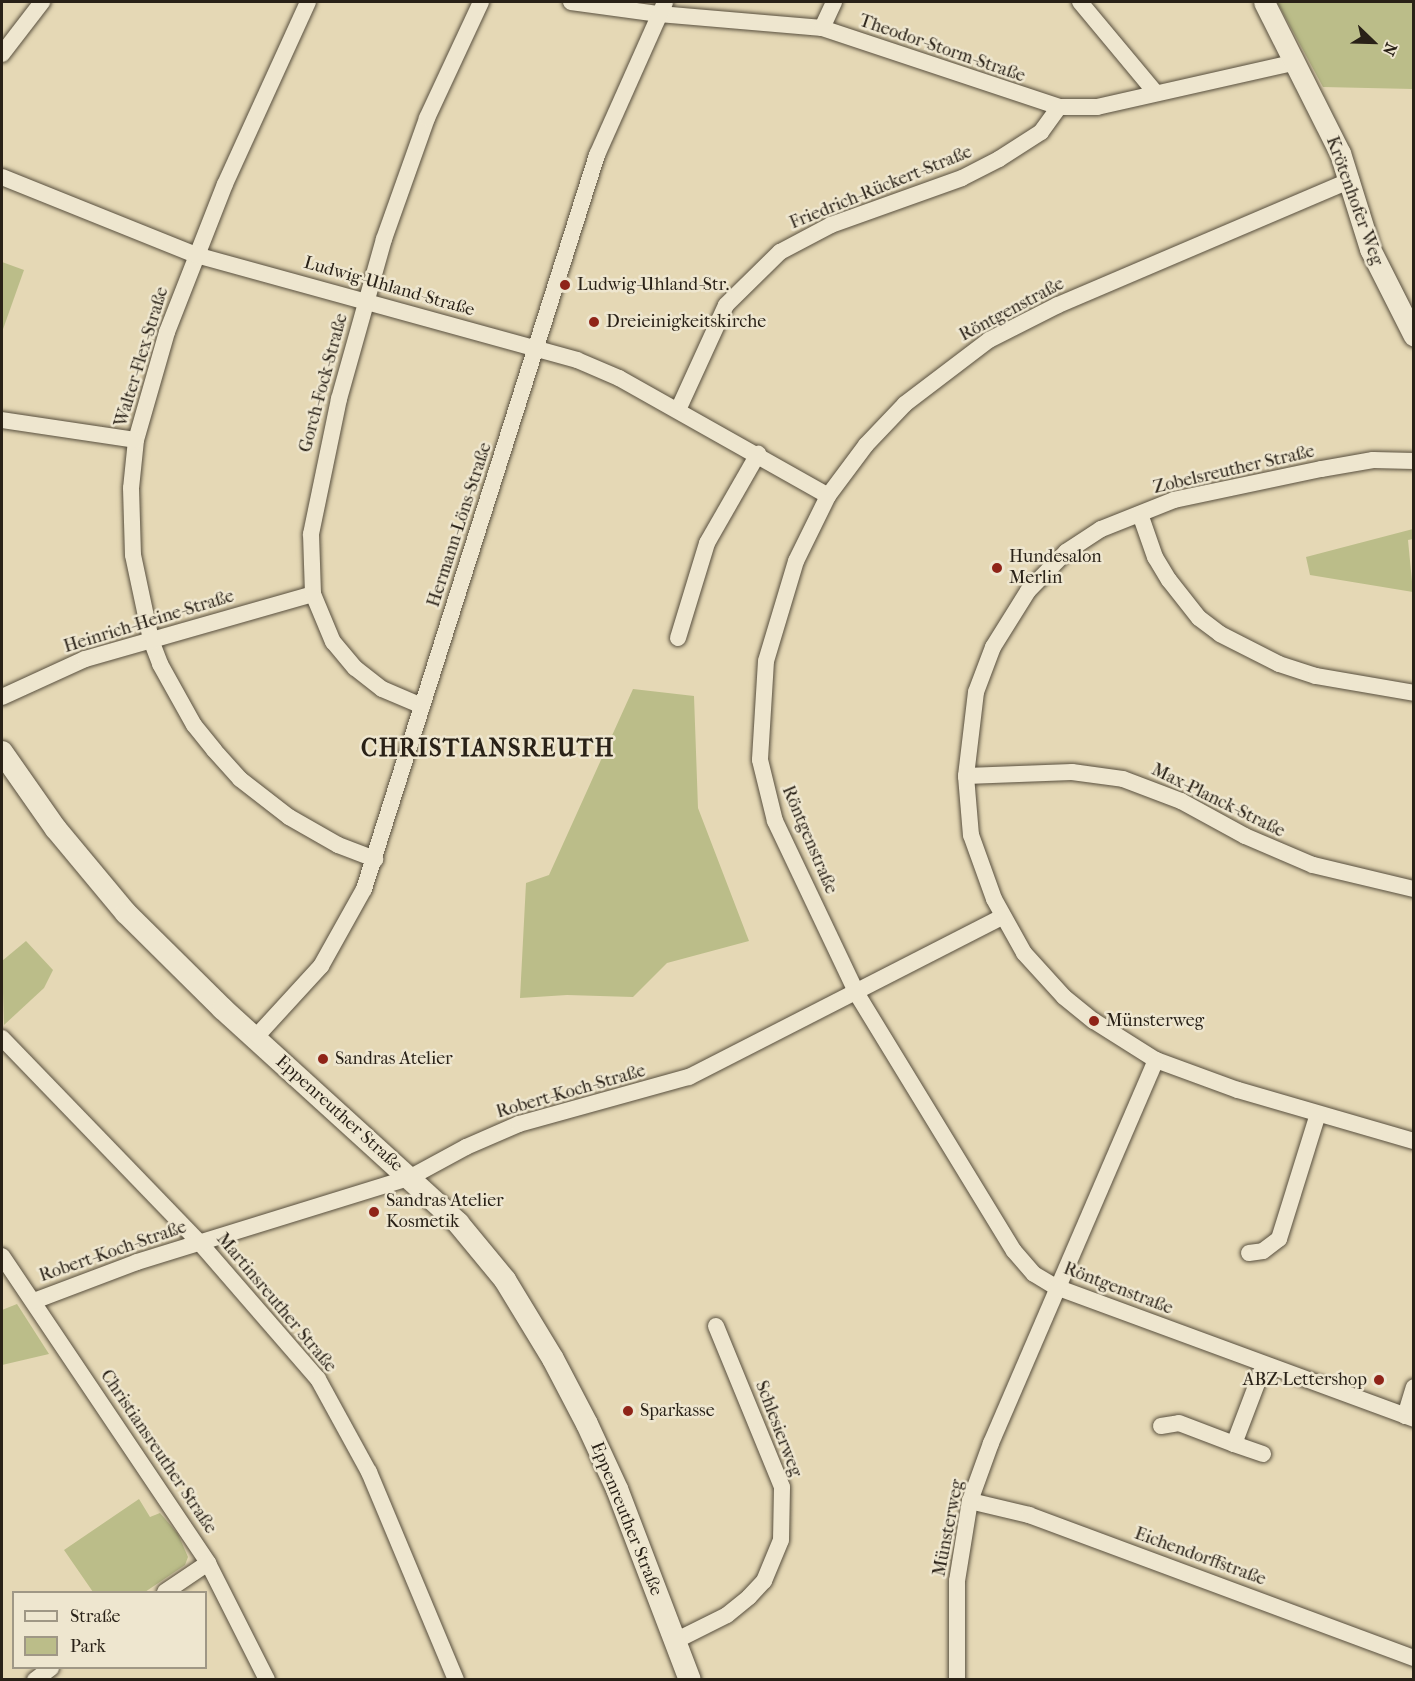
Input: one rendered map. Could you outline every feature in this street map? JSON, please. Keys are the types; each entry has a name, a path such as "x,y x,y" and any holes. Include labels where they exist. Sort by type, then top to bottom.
{"main road":[{"name":"Eppenreuther Straße","path":"2,752 70,847 126,913 255,1038 461,1227 505,1280 553,1359 616,1489 690,1680"}],"street":[{"path":"2,54 42,2"},
{"name":"Walter-Flex-Straße","path":"309,2 196,255 167,332 136,440 131,488 133,555 151,640 194,725 240,779 289,817 338,845 375,859"},
{"name":"Gorch-Fock-Straße","path":"422,706 392,695 349,662 333,642 313,594 311,534 318,483 366,302 411,159 481,2"},
{"name":"Theodor-Storm-Straße","path":"571,2 662,8 822,28 1059,107 1096,107 1296,62"},
{"path":"822,28 834,2"},
{"path":"1080,2 1155,92"},
{"name":"Krötenhofer Weg","path":"1264,2 1296,62 1351,180 1370,249 1413,336"},
{"name":"Hermann-Löns-Straße","path":"255,1038 304,987 331,951 364,889 597,154 662,8"},
{"name":"Friedrich-Rückert-Straße","path":"678,410 726,304 780,252 831,225 962,178 990,164 1041,132 1059,107"},
{"name":"Ludwig-Uhland-Straße","path":"2,177 196,255 536,349 619,378 758,454 828,496"},
{"name":"Röntgenstraße","path":"1351,180 1058,305 989,340 905,404 866,445 828,496 796,561 777,617 765,672 760,760 775,821 857,994 1014,1251 1034,1274 1056,1287 1409,1417"},
{"path":"2,420 136,440"},
{"path":"678,638 707,543 758,454"},
{"name":"Zobelsreuther Straße","path":"1413,461 1373,460 1174,500 1101,529 1066,552 1013,612 993,647 976,692 966,776 971,835 1002,917 1024,952 1064,997 1156,1060 1318,1114 1413,1141"},
{"path":"1140,514 1155,557 1169,580 1199,618 1220,634 1298,670 1413,693"},
{"name":"Heinrich-Heine-Straße","path":"2,697 85,659 313,594"},
{"name":"Max-Planck-Straße","path":"966,776 1072,772 1123,779 1181,801 1245,836 1313,865 1413,889"},
{"name":"Robert-Koch-Straße","path":"34,1301 200,1243 409,1178 519,1124 689,1077 857,994 1002,917"},
{"name":"Martinsreuther Straße","path":"2,1038 200,1243 285,1336 318,1379 344,1422 369,1472 456,1680"},
{"name":"Münsterweg","path":"957,1680 957,1581 970,1501 1056,1287 1156,1060"},
{"path":"1249,1253 1263,1251 1279,1239 1318,1114"},
{"name":"Christiansreuther Straße","path":"2,1256 208,1563 267,1680"},
{"name":"Schlesierweg","path":"675,1641 727,1615 749,1597 769,1572 781,1540 782,1487 716,1326"},
{"path":"1234,1444 1264,1365"},
{"path":"1409,1417 1413,1387"},
{"path":"1161,1426 1179,1423 1263,1454"},
{"name":"Eichendorffstraße","path":"970,1501 1059,1526 1413,1658"},
{"path":"168,1591 208,1563"},
{"path":"35,1680 50,1669"}],"green space":[{"path":"1277,2 1413,2 1413,89 1323,87"},
{"path":"2,262 24,270 2,332"},
{"path":"1413,529 1413,539 1408,540 1413,592 1310,575 1306,557"},
{"path":"633,689 694,696 698,808 749,941 667,963 633,997 567,995 520,998 526,883 549,875"},
{"path":"26,941 53,970 44,988 4,1025 2,961"},
{"path":"17,1304 49,1354 2,1365 2,1310"},
{"path":"139,1499 150,1517 160,1513 178,1534 188,1557 185,1565 146,1591 92,1591 64,1550"}],"place":[{"name":"Ludwig-Uhland-Str.","path":"565,285"},
{"name":"Dreieinigkeitskirche","path":"594,322"},
{"name":"Hundesalon Merlin","path":"997,568"},
{"name":"Münsterweg","path":"1094,1021"},
{"name":"Sandras Atelier","path":"323,1059"},
{"name":"Sandras Atelier Kosmetik","path":"374,1212"},
{"name":"ABZ Lettershop","path":"1379,1380"},
{"name":"Sparkasse","path":"628,1411"}],"district":[{"name":"CHRISTIANSREUTH","path":"488,749"}]}
